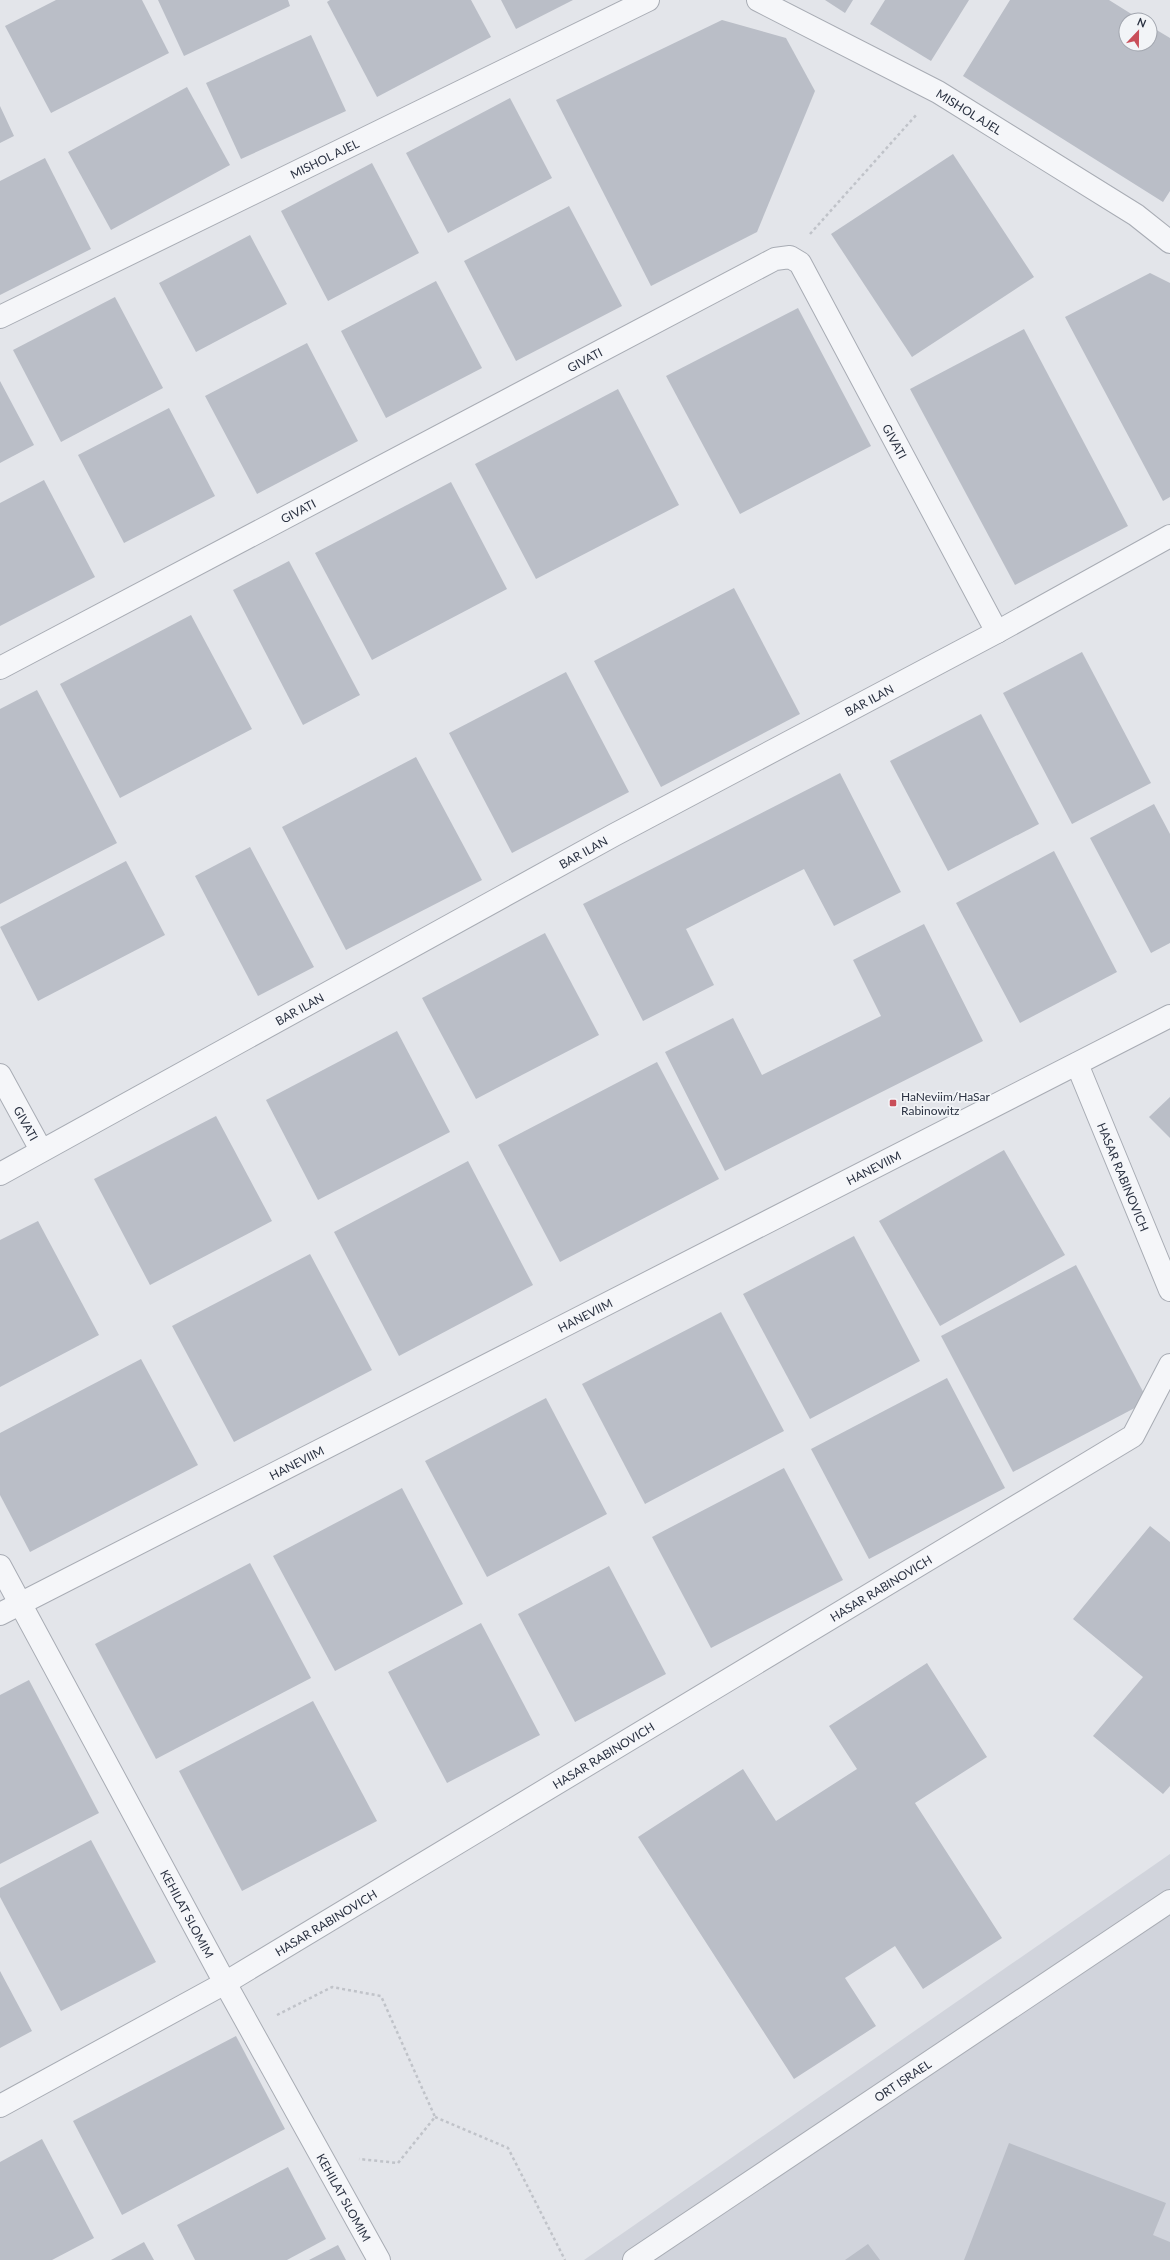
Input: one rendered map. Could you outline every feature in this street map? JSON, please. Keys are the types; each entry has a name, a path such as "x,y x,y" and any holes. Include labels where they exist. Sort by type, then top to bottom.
{"street":[{"name":"MISHOL AJEL","path":"0,317 648,0"},
{"name":"MISHOL AJEL","path":"758,0 938,92 1136,215 1170,242"},
{"name":"GIVATI","path":"0,668 776,259 790,257 800,263 997,632"},
{"name":"BAR ILAN","path":"0,1174 614,835 997,632 1170,536"},
{"name":"HANEVIIM","path":"0,1614 1170,1016"},
{"name":"HASAR RABINOVICH","path":"1077,1064 1170,1290"},
{"name":"GIVATI","path":"0,1075 41,1150"},
{"name":"HASAR RABINOVICH","path":"0,2106 225,1983 1133,1436 1170,1365"},
{"name":"KEHILAT SLOMIM","path":"0,1566 250,2029 379,2260"},
{"name":"ORT ISRAEL","path":"634,2260 1170,1901"}],"path":[{"path":"790,257 938,92"},
{"path":"250,2029 332,1987 381,1996 435,2117 508,2148 565,2260"},
{"path":"352,2158 398,2163 435,2117"}],"shaded area":[{"path":"1170,1854 1170,2260 584,2260"}],"building":[{"path":"56,0 142,0 169,53 51,113 5,26"},
{"path":"158,0 288,0 290,6 184,56"},
{"path":"330,0 471,0 491,37 377,97 327,2"},
{"path":"501,0 573,0 516,29"},
{"path":"825,0 853,0 845,13"},
{"path":"885,0 969,0 931,61 870,24"},
{"path":"1010,0 1109,0 1128,12 1118,12 1118,52 1158,52 1158,31 1170,38 1170,191 1163,202 963,76"},
{"path":"722,20 786,38 815,91 757,232 651,286 556,100"},
{"path":"311,35 346,111 241,159 206,83"},
{"path":"187,87 230,165 111,230 68,152"},
{"path":"510,98 552,178 448,233 406,153"},
{"path":"0,106 14,136 0,143"},
{"path":"953,154 1034,277 912,357 831,234"},
{"path":"45,158 91,249 0,295 0,181"},
{"path":"372,163 419,253 328,301 281,211"},
{"path":"569,206 622,306 516,361 464,261"},
{"path":"250,235 287,304 196,352 159,283"},
{"path":"1150,273 1170,283 1170,497 1163,501 1065,317"},
{"path":"436,281 482,368 386,418 341,331"},
{"path":"115,297 163,388 61,442 13,350"},
{"path":"798,308 871,446 740,514 666,376"},
{"path":"1024,329 1128,526 1015,585 910,389"},
{"path":"307,343 358,441 257,494 205,396"},
{"path":"0,381 34,445 0,463"},
{"path":"618,389 679,505 536,579 475,464"},
{"path":"169,408 215,496 124,543 78,455"},
{"path":"44,480 95,577 0,626 0,503"},
{"path":"451,482 507,589 372,660 315,553"},
{"path":"289,561 360,695 303,725 233,590"},
{"path":"734,588 800,714 661,787 594,661"},
{"path":"191,615 252,729 120,798 60,684"},
{"path":"1082,652 1151,783 1072,824 1003,693"},
{"path":"566,672 629,792 512,853 449,733"},
{"path":"37,690 117,843 0,904 0,709"},
{"path":"981,714 1039,824 948,871 890,761"},
{"path":"416,757 482,880 346,950 282,827"},
{"path":"840,773 901,892 834,926 804,869 686,929 714,985 643,1021 583,904"},
{"path":"1154,804 1170,834 1170,943 1151,953 1090,838"},
{"path":"250,847 314,967 258,996 195,876"},
{"path":"1054,851 1117,972 1020,1023 956,903"},
{"path":"126,861 165,935 38,1001 0,927"},
{"path":"924,924 983,1041 725,1171 665,1052 733,1018 762,1075 881,1016 853,960"},
{"path":"545,933 599,1035 476,1099 422,998"},
{"path":"397,1031 450,1132 318,1200 266,1100"},
{"path":"657,1062 719,1179 560,1262 498,1145"},
{"path":"1170,1097 1170,1138 1149,1117"},
{"path":"216,1116 272,1221 150,1285 94,1179"},
{"path":"1004,1150 1065,1255 940,1326 879,1221"},
{"path":"468,1161 533,1285 399,1356 334,1232"},
{"path":"38,1221 99,1335 0,1387 0,1240"},
{"path":"854,1236 920,1361 810,1419 743,1294"},
{"path":"310,1254 372,1370 234,1442 172,1326"},
{"path":"1076,1265 1148,1401 1013,1472 941,1336"},
{"path":"721,1312 784,1431 645,1504 582,1384"},
{"path":"141,1359 198,1465 30,1552 0,1495 0,1433"},
{"path":"947,1378 1005,1488 869,1559 811,1449"},
{"path":"546,1398 607,1514 487,1577 425,1461"},
{"path":"784,1468 843,1580 711,1648 652,1537"},
{"path":"402,1488 463,1604 335,1671 273,1556"},
{"path":"1150,1526 1170,1542 1170,1786 1163,1794 1093,1736 1143,1677 1073,1619"},
{"path":"250,1563 311,1678 156,1759 95,1644"},
{"path":"609,1566 666,1674 575,1722 518,1614"},
{"path":"481,1623 540,1735 447,1783 388,1672"},
{"path":"927,1663 987,1757 915,1803 1002,1938 923,1989 895,1946 845,1978 876,2026 794,2079 638,1837 743,1769 776,1821 857,1769 829,1726"},
{"path":"29,1680 99,1813 0,1864 0,1695"},
{"path":"313,1701 377,1821 242,1891 179,1771"},
{"path":"91,1840 156,1962 61,2011 0,1897 0,1888"},
{"path":"0,1971 32,2031 0,2048"},
{"path":"236,2036 285,2129 122,2215 73,2121"},
{"path":"42,2139 94,2238 52,2260 0,2260 0,2162"},
{"path":"1009,2143 1166,2203 1153,2235 1170,2242 1170,2260 964,2260"},
{"path":"288,2167 326,2239 287,2260 195,2260 177,2225"},
{"path":"144,2242 154,2260 111,2260"},
{"path":"868,2244 880,2260 845,2260"},
{"path":"338,2245 346,2260 309,2260"}],"place":[{"name":"HaNeviim/HaSar Rabinowitz","path":"893,1103"}]}
